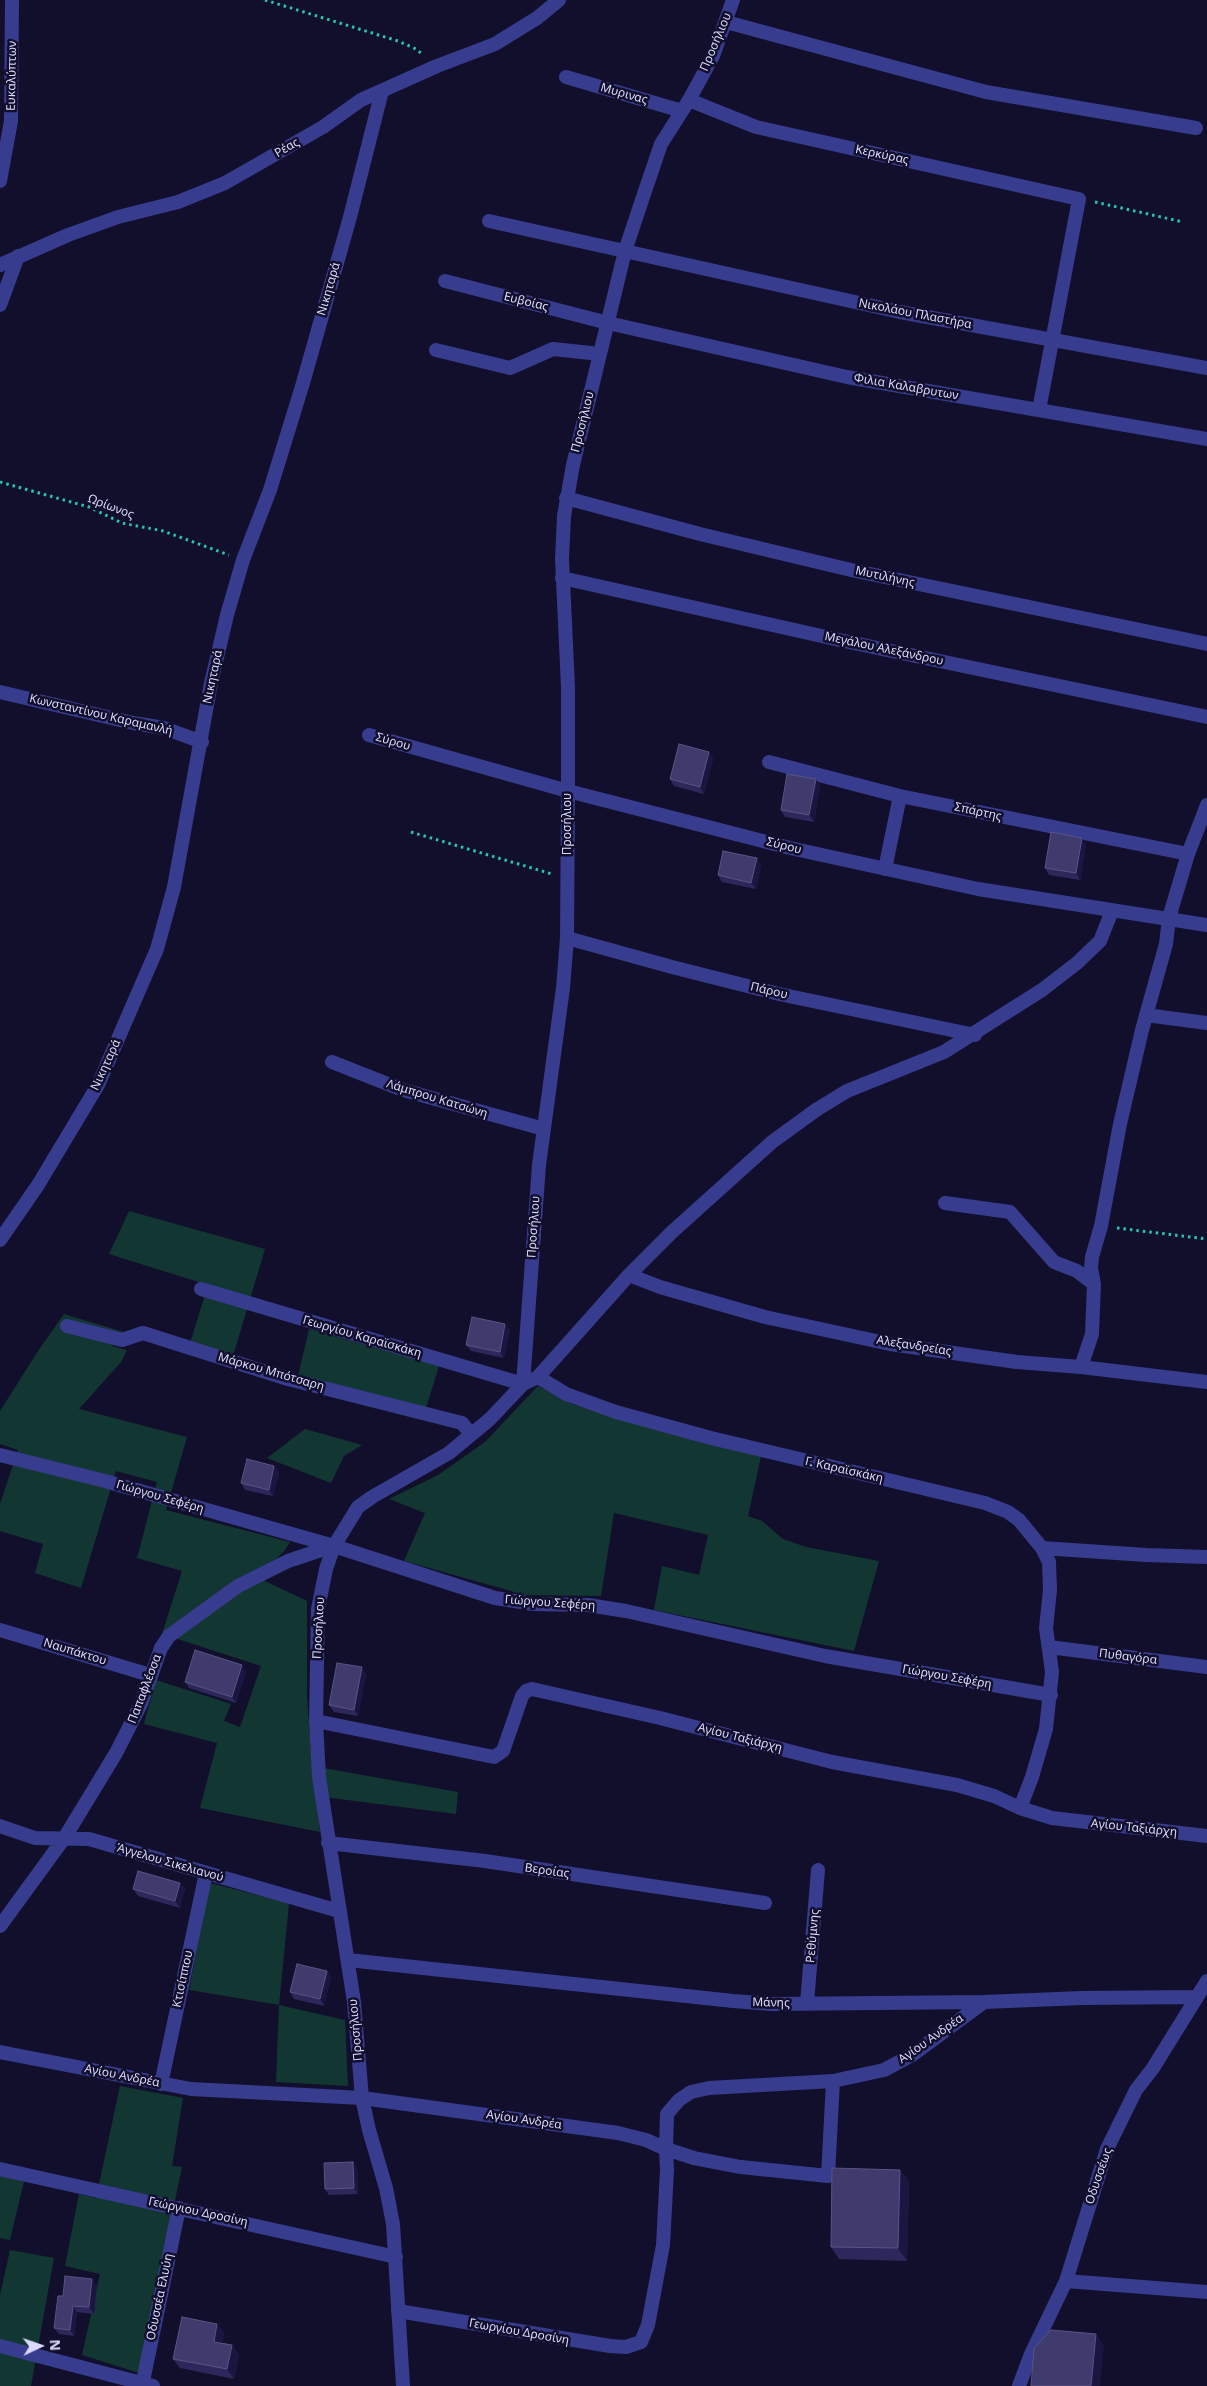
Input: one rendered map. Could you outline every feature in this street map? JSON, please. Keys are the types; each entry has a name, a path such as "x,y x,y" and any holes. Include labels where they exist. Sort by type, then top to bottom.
{"street":[{"name":"Ευκαλύπτων","path":"0,181 12,121 12,0"},
{"name":"Ρέας","path":"0,265 18,256 110,220 201,194 248,171 323,127 361,100 430,69 495,44 537,18 558,0"},
{"name":"Προσήλιου","path":"403,2386 393,2224 386,2188 362,2098 357,2033 348,1960 319,1777 316,1721 318,1609 324,1577 334,1546 358,1507 387,1488 435,1463 490,1419 523,1384 538,1184 563,988 567,938 568,687 562,578 562,537 566,498 625,251 661,144 713,56 733,0"},
{"path":"726,22 986,92 1196,128"},
{"name":"Μυρινας","path":"566,77 685,106"},
{"name":"Νικηταρά","path":"0,1240 38,1185 98,1084 157,949 174,887 202,742 211,683 243,560 270,490 303,383 350,217 382,91"},
{"name":"Κερκύρας","path":"685,106 756,127 1079,199"},
{"path":"1039,410 1079,199"},
{"name":"Νικολάου Πλαστήρα","path":"489,221 900,312 1207,368"},
{"path":"0,305 18,256"},
{"name":"Ευβοίας","path":"444,281 608,323"},
{"name":"Φιλια Καλαβρυτων","path":"608,323 847,377 1207,439"},
{"path":"436,350 510,368 553,349 600,354"},
{"name":"Μυτιλήνης","path":"566,498 700,534 851,570 1207,644"},
{"name":"Μεγάλου Αλεξάνδρου","path":"562,578 835,639 1207,717"},
{"name":"Κωνσταντίνου Καραμανλή","path":"0,692 133,724 164,728 202,742"},
{"name":"Σύρου","path":"369,735 568,791 790,848 978,889 1207,925"},
{"name":"Σπάρτης","path":"769,762 900,796 1188,854"},
{"path":"885,869 900,796"},
{"path":"1081,1367 1092,1334 1094,1284 1091,1268 1092,1257 1102,1226 1120,1124 1146,1015 1166,944 1169,918 1188,854 1207,805"},
{"path":"523,1384 538,1377 629,1275 672,1232 748,1162 816,1110 847,1091 937,1056 974,1035 1042,990 1077,963 1100,941 1112,911"},
{"name":"Πάρου","path":"567,938 780,994 974,1035"},
{"path":"1146,1015 1207,1023"},
{"name":"Λάμπρου Κατσώνη","path":"332,1062 402,1090 544,1129"},
{"path":"945,1203 1010,1212 1054,1262 1077,1271 1094,1284"},
{"name":"Αλεξανδρείας","path":"629,1275 660,1287 765,1317 890,1344 1017,1362 1081,1367 1207,1382"},
{"name":"Γεωργίου Καραϊσκάκη","path":"201,1289 523,1384"},
{"name":"Μάρκου Μπότσαρη","path":"67,1326 122,1340 143,1334 288,1379 462,1423 471,1434"},
{"name":"Γ. Καραϊσκάκη","path":"538,1377 566,1394 616,1412 711,1438 993,1506 1018,1520 1042,1548 1048,1562 1050,1575 1046,1628 1052,1672 1051,1695 1042,1746 1020,1808"},
{"name":"Γιώργου Σεφέρη","path":"0,1455 105,1481 334,1546 495,1598 534,1604 588,1605 626,1611 825,1656 1051,1695"},
{"name":"Παπαφλέσσα","path":"1,1924 65,1837 130,1727 141,1704 161,1648 169,1636 226,1593 288,1561 334,1546"},
{"path":"1042,1548 1126,1554 1207,1556"},
{"name":"Ναυπάκτου","path":"0,1630 150,1675"},
{"name":"Πυθαγόρα","path":"1049,1647 1207,1667"},
{"name":"Αγίου Ταξιάρχη","path":"316,1721 494,1757 503,1751 522,1696 526,1691 532,1689 660,1718 832,1762 957,1785 994,1796 1020,1808 1052,1818 1071,1822 1207,1836"},
{"name":"Άγγελου Σικελιανού","path":"0,1826 35,1838 65,1837 89,1839 339,1911"},
{"name":"Βεροίας","path":"328,1843 485,1861 765,1903"},
{"name":"Ρεθύμνης","path":"807,2003 818,1870"},
{"name":"Κτισίππου","path":"161,2084 206,1873"},
{"name":"Μάνης","path":"348,1960 733,2001 807,2003 984,2002 1082,1998 1196,1997"},
{"name":"Οδυσσέως","path":"1019,2386 1031,2354 1066,2281 1107,2149 1136,2090 1154,2068 1207,1981"},
{"name":"Αγίου Ανδρέα","path":"0,2052 191,2089 362,2098 618,2134 646,2140 666,2148 667,2114 678,2100 691,2092 709,2088 833,2081 884,2070 912,2056 984,2002"},
{"path":"666,2148 694,2158 741,2167 828,2176 833,2081"},
{"name":"Γεωργίου Δροσίνη","path":"398,2311 610,2346 626,2347 641,2342 648,2325 663,2245 667,2170 666,2148"},
{"name":"Γεώργιου Δροσίνη","path":"0,2170 396,2257"},
{"name":"Οδυσσέα Ελυύη","path":"146,2385 179,2208"},
{"path":"1066,2281 1207,2292"},
{"path":"0,2346 146,2385"}],"path":[{"path":"265,0 398,41 416,49 424,56 430,69"},
{"path":"1079,199 1182,222"},
{"name":"Ωρίωνος","path":"0,482 89,507 122,523 163,531 243,560"},
{"path":"411,832 567,878"},
{"path":"1102,1226 1207,1239"}],"green space":[{"path":"129,1211 265,1249 233,1356 190,1343 208,1285 109,1254"},
{"path":"64,1314 124,1332 112,1346 127,1350 121,1362 79,1409 187,1437 166,1510 290,1542 275,1560 250,1574 307,1601 307,1696 312,1766 458,1792 456,1814 316,1796 320,1832 200,1808 217,1743 144,1724 156,1680 231,1704 224,1721 240,1727 261,1666 162,1634 182,1571 137,1558 157,1482 116,1471 81,1588 35,1573 43,1544 0,1531 0,1504 18,1450 0,1444 0,1411"},
{"path":"309,1329 439,1366 426,1408 298,1376"},
{"path":"538,1386 572,1404 644,1426 761,1456 748,1516 762,1521 783,1539 806,1547 879,1561 854,1651 654,1610 662,1566 699,1575 708,1535 614,1513 601,1596 525,1595 404,1561 425,1513 389,1499 438,1475 485,1442"},
{"path":"305,1429 362,1445 344,1456 331,1483 267,1458"},
{"path":"210,1883 289,1903 279,2005 189,1990"},
{"path":"279,2005 345,2020 348,2086 276,2082"},
{"path":"120,2086 183,2098 172,2166 182,2167 139,2373 82,2355 100,2274 65,2266 79,2194 96,2198"},
{"path":"0,2175 24,2181 10,2240 0,2238"},
{"path":"10,2250 54,2258 31,2386 0,2386 0,2295"}],"building":[{"path":"679,744 709,752 700,787 670,779"},
{"path":"787,774 816,779 809,815 781,810"},
{"path":"1051,832 1082,838 1076,873 1045,868"},
{"path":"723,851 757,858 751,883 718,875"},
{"path":"472,1317 505,1324 500,1352 466,1345"},
{"path":"247,1459 274,1466 269,1490 241,1483"},
{"path":"195,1650 242,1665 232,1697 185,1682"},
{"path":"337,1663 362,1667 354,1710 329,1705"},
{"path":"138,1871 180,1883 175,1901 133,1889"},
{"path":"297,1964 327,1971 320,1999 290,1992"},
{"path":"353,2162 354,2188 325,2189 324,2163"},
{"path":"832,2168 900,2170 898,2248 831,2247"},
{"path":"65,2276 92,2279 89,2307 73,2306 70,2330 54,2328 58,2296 63,2296"},
{"path":"182,2317 217,2324 214,2342 232,2345 227,2369 173,2359"},
{"path":"1051,2330 1096,2334 1091,2386 1031,2386 1034,2348"}]}
